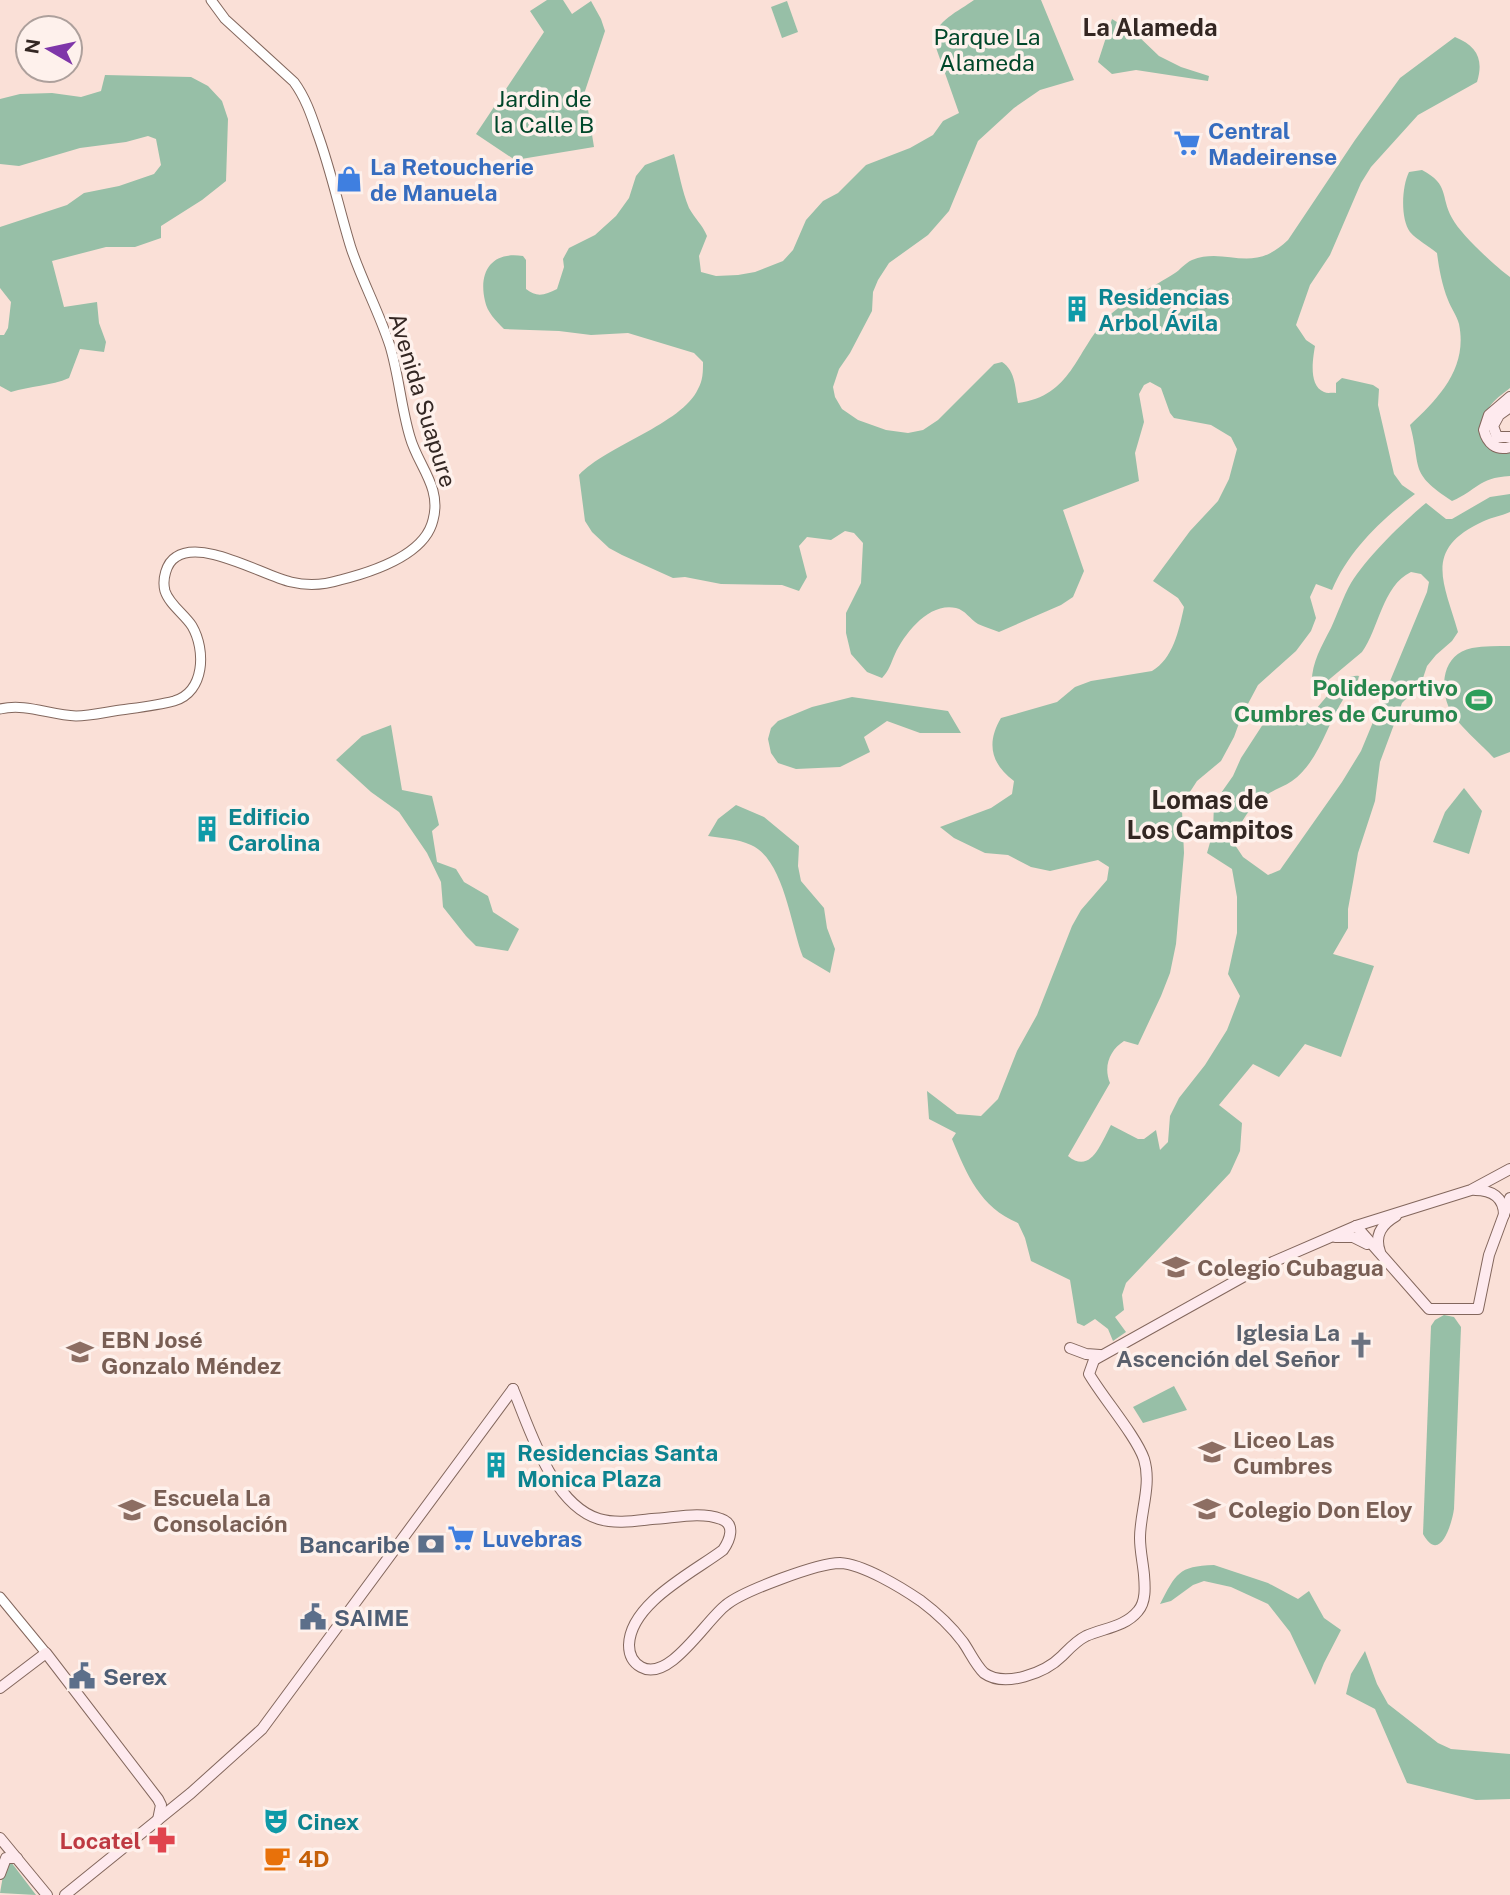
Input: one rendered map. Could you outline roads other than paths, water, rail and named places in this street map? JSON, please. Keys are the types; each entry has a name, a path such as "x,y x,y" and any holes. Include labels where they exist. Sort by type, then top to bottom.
{"main road":[{"path":"1510,397 1489,415 1484,425 1485,436 1492,445 1501,449 1510,447"},
{"path":"1510,407 1499,415 1493,426 1497,437 1510,437"},
{"path":"1077,1358 1097,1358 1259,1268 1356,1226 1471,1190 1510,1169"},
{"path":"1471,1190 1487,1191 1497,1196 1504,1215"},
{"path":"1356,1226 1429,1309 1478,1309 1489,1255 1510,1198"},
{"path":"1504,1215 1510,1205"},
{"path":"1383,1259 1378,1238 1382,1227 1392,1218 1411,1210"},
{"path":"1329,1238 1344,1236 1361,1240 1383,1259"},
{"path":"1070,1348 1097,1358"},
{"path":"67,1894 183,1799 262,1729 513,1389 553,1479 583,1511 596,1518 621,1522 705,1516 723,1519 729,1526 729,1542 723,1550 670,1586 647,1608 634,1626 630,1633 629,1651 640,1667 664,1667 680,1654 726,1605 741,1595 810,1570 842,1563 857,1566 919,1600 944,1620 984,1673 993,1678 1034,1673 1049,1667 1074,1643 1125,1622 1143,1605 1145,1579 1140,1540 1147,1472 1143,1457 1091,1378 1097,1358"},
{"path":"0,1688 46,1653 158,1799 161,1805 158,1820"},
{"path":"158,1799 170,1802 183,1799"},
{"path":"0,1838 47,1895"},
{"path":"0,1874 6,1858 17,1858"}],"street":[{"name":"Avenida Suapure","path":"0,709 11,706 80,716 166,703 187,695 197,681 201,662 195,632 165,592 167,566 178,555 211,553 282,579 304,584 323,584 359,574 404,555 428,535 434,518 434,491 410,439 400,383 389,344 352,249 330,167 302,93 294,82 220,15 211,0"},
{"path":"0,1597 46,1653"}],"place":[{"name":"Central Madeirense","path":"1187,143"},
{"name":"La Retoucherie de Manuela","path":"349,179"},
{"name":"Residencias Arbol Ávila","path":"1077,309"},
{"name":"Polideportivo Cumbres de Curumo","path":"1479,700"},
{"name":"Edificio Carolina","path":"207,829"},
{"name":"Colegio Cubagua","path":"1176,1267"},
{"name":"Iglesia La Ascención del Señor","path":"1361,1345"},
{"name":"EBN José Gonzalo Méndez","path":"80,1352"},
{"name":"Liceo Las Cumbres","path":"1212,1452"},
{"name":"Residencias Santa Monica Plaza","path":"496,1465"},
{"name":"Colegio Don Eloy","path":"1207,1509"},
{"name":"Escuela La Consolación","path":"132,1510"},
{"name":"Luvebras","path":"461,1538"},
{"name":"Bancaribe","path":"431,1544"},
{"name":"SAIME","path":"313,1617"},
{"name":"Serex","path":"82,1676"},
{"name":"Cinex","path":"276,1821"},
{"name":"Locatel","path":"162,1840"},
{"name":"4D","path":"277,1858"}],"district":[{"name":"La Alameda","path":"1150,27"},
{"name":"Lomas de Los Campitos","path":"1210,814"}],"park label":[{"name":"Parque La Alameda","path":"987,49"},
{"name":"Jardin de la Calle B","path":"544,111"}]}
